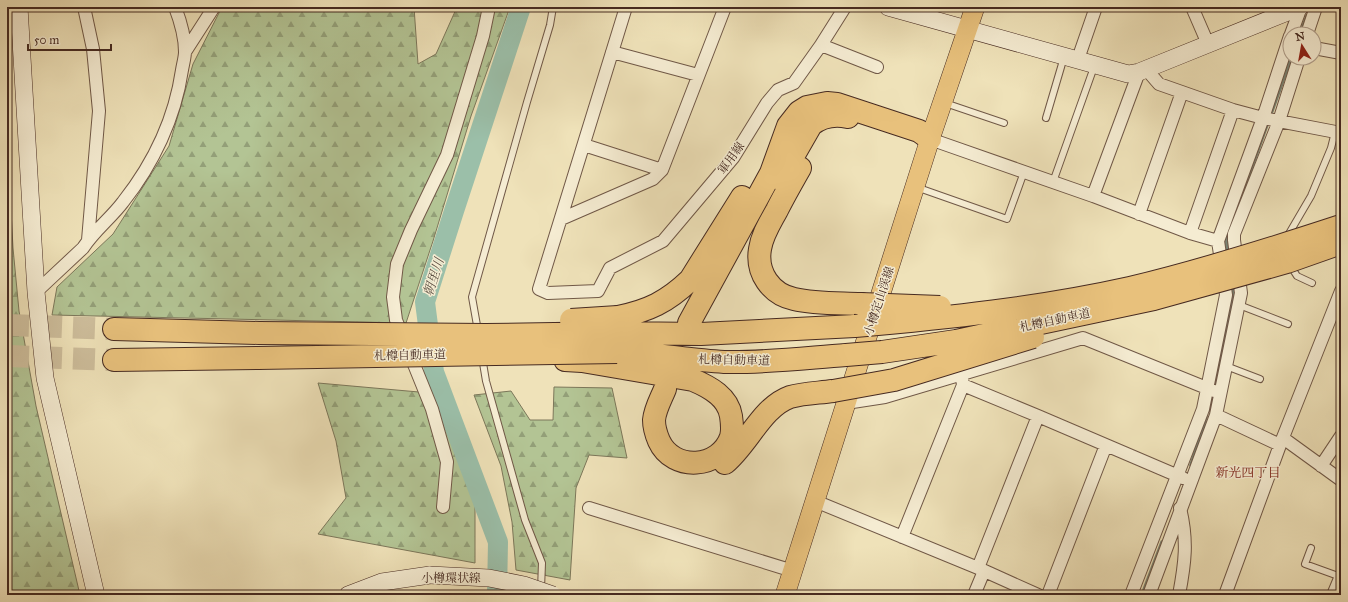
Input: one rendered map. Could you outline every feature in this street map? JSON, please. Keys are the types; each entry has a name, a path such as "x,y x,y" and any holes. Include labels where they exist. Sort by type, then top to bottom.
{"highway":[{"path":"617,343 637,313 654,306 678,291 690,280 760,167 799,112 816,104 837,104 920,131 930,139"},
{"path":"788,126 771,173 695,323 812,125 817,120 831,116 847,117 916,142 930,139"},
{"path":"859,121 847,119 829,124 823,129 768,227 760,250 762,271 770,286 785,296 804,301 956,307 987,306 1080,292 1128,288"},
{"name":"札樽自動車道","path":"114,360 549,353 617,343 701,334 855,326 925,320 1063,301 1128,288 1265,252 1341,226"},
{"name":"札樽自動車道","path":"617,343 636,353 723,362 751,362 882,352 940,344 1154,299 1287,262 1341,244"},
{"path":"114,329 259,334 356,334 617,343 707,386 717,392 725,402 730,413 732,425 731,437 725,447 716,456 704,461 691,463 678,461 667,454 661,444 656,433 654,421 660,387 643,418 643,431 653,456 663,466 676,472 692,475 708,472 722,466 732,457 768,412 778,403 790,397 805,394 840,397 1154,299"}],"main road":[{"name":"小樽定山渓線","path":"785,595 815,501 840,397 915,186 975,7"}],"street":[{"path":"18,7 36,292 45,378 96,595"},
{"path":"84,7 93,49 98,111 88,240"},
{"path":"36,292 83,248 88,240 123,202 145,170 165,133 179,90 185,52 183,34 175,7"},
{"path":"185,52 214,7"},
{"path":"442,507 447,462 432,409 396,320 393,297 397,264 411,230 447,155 483,36 489,7"},
{"path":"561,219 626,7"},
{"path":"561,219 653,179 662,170 725,7"},
{"name":"軍用線","path":"561,219 538,289 548,293 598,291 610,268 663,241 733,158 767,103 778,90 794,83 821,45 845,7"},
{"path":"888,7 1128,74 1143,71 1301,7"},
{"path":"1071,57 1096,7"},
{"path":"1192,7 1208,44"},
{"path":"1294,26 1301,7"},
{"path":"1310,26 1316,7"},
{"path":"821,45 877,67"},
{"path":"1322,49 1341,53"},
{"path":"612,52 698,75"},
{"path":"1149,595 1180,508 1184,479 1203,409 1214,391 1226,366 1241,293 1234,234 1271,120 1283,66"},
{"path":"1131,595 1184,479 1216,414 1214,391 1226,295 1218,242 1295,66"},
{"path":"1143,71 1158,84 1233,110 1271,120 1338,133"},
{"path":"1093,196 1143,71"},
{"path":"1139,214 1182,92"},
{"path":"1190,233 1233,110"},
{"path":"930,139 1093,196 1190,233 1218,242"},
{"path":"584,145 662,170"},
{"path":"1225,595 1282,442 1341,291"},
{"path":"840,397 885,397 963,379 1083,338 1214,391"},
{"path":"963,379 1038,416 1184,479"},
{"path":"902,537 963,379"},
{"path":"1216,414 1282,442 1341,480"},
{"path":"974,595 981,569 1038,416"},
{"path":"1321,466 1341,436"},
{"path":"1048,595 1106,445"},
{"path":"815,501 981,569 1038,595"},
{"path":"589,508 793,571"},
{"path":"1179,595 1184,567 1186,539 1180,508"},
{"name":"小樽環状線","path":"348,595 382,582 430,575 489,578 524,585 553,595"},
{"path":"1336,594 1341,576"}],"lane":[{"path":"480,343 472,298 522,117 550,25 553,7"},
{"path":"1046,118 1071,57"},
{"path":"1053,182 1095,64"},
{"path":"943,102 1004,123"},
{"path":"1312,283 1297,276 1286,253 1287,236 1311,196 1338,133"},
{"path":"915,186 1007,220 1024,172"},
{"path":"1239,305 1288,324"},
{"path":"481,351 486,381 521,505 542,563 541,595"},
{"path":"1226,366 1260,379"},
{"path":"1311,548 1304,564 1341,576"}],"green space":[{"path":"222,7 414,7 418,64 436,54 457,7 510,7 471,116 406,323 52,315 57,287 113,234 169,146 193,64"},
{"path":"7,14 10,29 7,136"},
{"path":"7,136 13,248 19,311 36,406 80,595 7,595"},
{"path":"318,383 430,393 475,498 475,563 318,534 346,498 336,441"},
{"path":"554,387 612,388 627,458 589,455 576,488 570,580 516,570 512,522 501,466 474,395 511,391 530,420 553,420"}],"waterway":[{"name":"朝里川","path":"497,595 498,542 434,372 425,302 521,7"},
{"path":"1303,26 1307,16"},
{"path":"1228,255 1226,239 1288,66"},
{"path":"1209,408 1234,293 1232,285"},
{"path":"1191,465 1206,417"},
{"path":"1142,595 1162,542"}],"tunnel":[{"path":"7,325 114,329"},
{"path":"7,356 114,360"}],"district":[{"name":"新光四丁目","path":"1248,472"}]}
